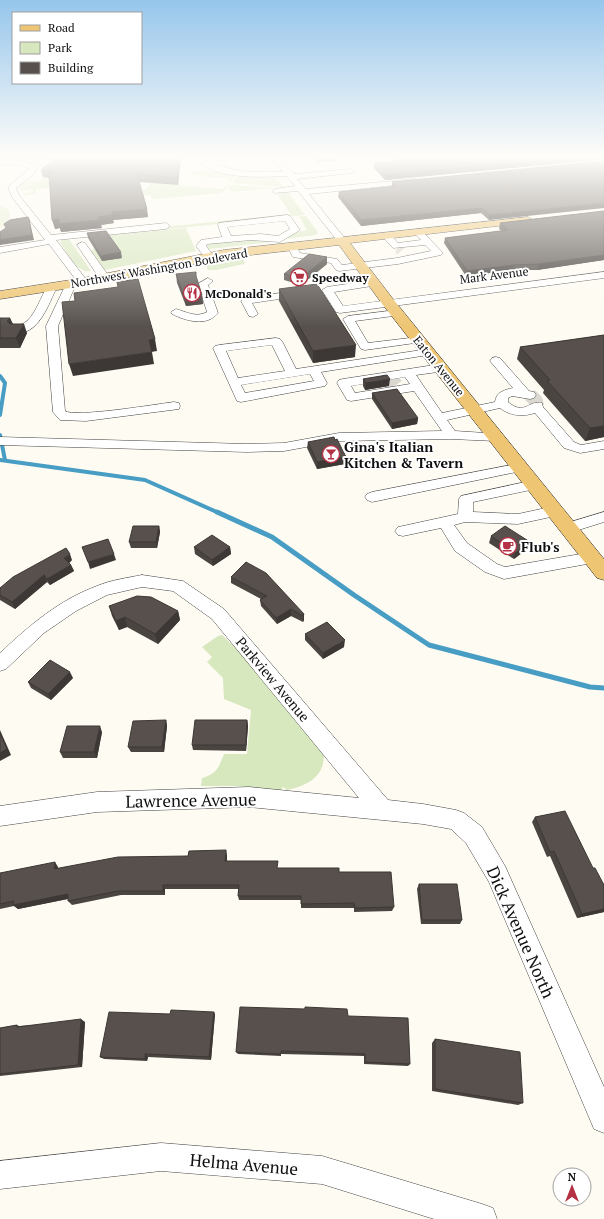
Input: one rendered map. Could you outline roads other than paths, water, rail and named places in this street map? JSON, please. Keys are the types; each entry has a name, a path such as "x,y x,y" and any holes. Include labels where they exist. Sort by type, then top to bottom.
{"main road":[{"name":"Northwest Washington Boulevard","path":"0,295 77,283 209,257 285,244 342,241 542,219"},
{"name":"Eaton Avenue","path":"342,241 388,302 604,573"}],"street":[{"path":"31,214 51,240 77,283 52,326 59,412 65,417 86,417 174,406"},
{"name":"Eaton Avenue","path":"321,214 342,241"},
{"path":"228,239 222,225 287,218 295,230 285,244"},
{"path":"0,250 17,248 51,240 166,226"},
{"path":"387,236 401,251 438,253 418,232"},
{"path":"209,257 201,246 204,242 259,236 285,244 296,255 334,261 339,268 398,261 401,251"},
{"path":"401,251 427,242"},
{"path":"82,245 104,277"},
{"name":"Mark Avenue","path":"359,296 388,302 604,275"},
{"path":"176,312 197,313 207,311 212,308 203,284 208,281"},
{"path":"319,291 340,310 374,283"},
{"path":"18,330 27,327 34,320 52,287"},
{"path":"253,314 246,301 319,291 359,296"},
{"path":"397,313 348,320 365,347 418,340"},
{"path":"292,373 276,341 219,348 241,398 321,383 313,369"},
{"path":"234,382 428,352"},
{"path":"496,361 532,400 567,444 580,449 604,445"},
{"path":"417,386 394,382 371,386 394,382 408,373 441,368"},
{"path":"408,373 451,435"},
{"path":"502,404 502,397 508,393 532,400"},
{"path":"439,418 502,404 511,410 529,411 532,400"},
{"path":"0,441 248,448 284,447 339,437 451,435 496,437"},
{"path":"372,497 520,467"},
{"path":"465,517 466,499 534,485"},
{"path":"403,531 465,517 518,519 555,511"},
{"path":"568,528 604,517"},
{"path":"445,522 461,547 491,568 504,573 592,558"},
{"name":"Parkview Avenue","path":"0,664 38,628 70,606 103,590 142,581 177,585 218,614 383,810"},
{"name":"Lawrence Avenue","path":"0,816 97,802 249,797 383,810"},
{"name":"Dick Avenue North","path":"383,810 423,814 456,820 474,835 497,874 604,1120"},
{"name":"Helma Avenue","path":"0,1175 161,1157 322,1170 482,1219"}],"waterway":[{"path":"0,376 5,383 0,415"},
{"path":"0,435 5,460"},
{"path":"0,460 145,480 219,513"},
{"path":"217,512 272,537 354,595 429,645 590,687 604,688"}],"tunnel":[{"path":"398,248 401,251"},
{"path":"391,378 396,385"},
{"path":"530,395 536,401 537,406"}],"place":[{"name":"Speedway","path":"299,277"},
{"name":"McDonald's","path":"192,293"},
{"name":"Gina's Italian Kitchen & Tavern","path":"331,454"},
{"name":"Flub's","path":"508,546"}]}
